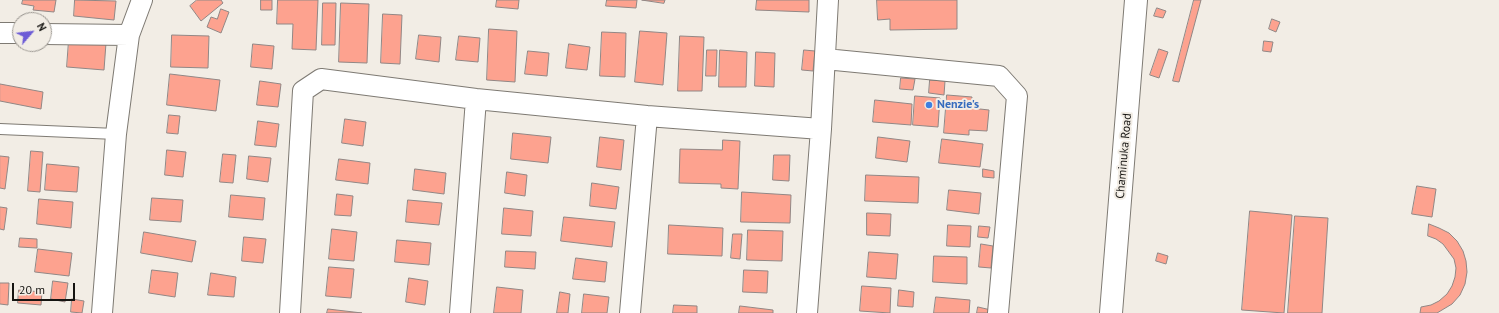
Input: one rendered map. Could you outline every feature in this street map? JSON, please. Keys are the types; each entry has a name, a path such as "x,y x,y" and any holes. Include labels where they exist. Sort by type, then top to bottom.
{"main road":[{"name":"Chaminuka Road","path":"1111,313 1136,0"}],"street":[{"path":"102,313 116,134 129,35 142,0"},
{"path":"807,313 821,129 828,0"},
{"path":"0,33 12,33"},
{"path":"52,34 129,35"},
{"path":"825,58 999,76 1017,96 998,313"},
{"path":"290,313 303,91 321,79 476,99 647,116 821,129"},
{"path":"460,313 476,99"},
{"path":"630,313 647,116"}],"lane":[{"path":"0,129 116,134"}],"building":[{"path":"23,0 56,0 54,12 33,10 34,6 22,4"},
{"path":"75,0 116,1 114,20 74,16"},
{"path":"197,0 221,0 223,3 201,21 190,6"},
{"path":"261,0 272,0 272,10 261,10"},
{"path":"278,0 318,0 316,50 292,49 293,24 277,24"},
{"path":"497,0 519,0 518,9 496,7"},
{"path":"607,0 637,0 636,8 606,6"},
{"path":"642,0 665,0 664,3"},
{"path":"757,0 809,0 809,12 756,10"},
{"path":"877,0 957,0 957,29 890,30 890,19 878,20"},
{"path":"1194,0 1201,0 1179,82 1173,81"},
{"path":"323,3 336,3 335,45 322,45"},
{"path":"341,3 369,4 367,63 339,62"},
{"path":"1157,8 1166,11 1163,18 1154,16"},
{"path":"221,9 229,12 221,33 207,27 211,17 217,19"},
{"path":"383,14 402,15 400,64 381,63"},
{"path":"1272,19 1280,22 1276,32 1269,29"},
{"path":"489,29 517,31 515,82 487,80"},
{"path":"640,31 667,33 663,85 635,82"},
{"path":"602,32 626,33 625,77 600,76"},
{"path":"172,35 209,36 208,68 171,67"},
{"path":"419,35 441,37 439,62 416,59"},
{"path":"459,36 480,38 478,62 456,60"},
{"path":"680,36 704,37 702,91 678,91"},
{"path":"69,40 106,43 104,70 67,67"},
{"path":"1264,41 1273,42 1271,52 1263,51"},
{"path":"253,44 274,46 272,69 251,67"},
{"path":"569,44 590,47 587,70 566,68"},
{"path":"1159,49 1168,52 1159,78 1150,75"},
{"path":"707,50 717,50 716,76 706,76"},
{"path":"720,50 747,52 746,87 719,87"},
{"path":"804,50 815,51 813,71 802,70"},
{"path":"528,51 549,53 547,76 525,74"},
{"path":"756,52 775,53 774,87 755,86"},
{"path":"170,74 220,80 216,111 167,105"},
{"path":"901,78 915,79 913,90 900,89"},
{"path":"930,80 945,81 944,95 929,93"},
{"path":"260,81 281,84 278,107 257,105"},
{"path":"0,84 43,92 41,109 0,101"},
{"path":"947,95 972,97 971,108 989,110 987,131 969,130 969,135 944,133"},
{"path":"915,96 940,98 938,127 913,125"},
{"path":"875,100 912,104 911,125 873,122"},
{"path":"169,115 180,116 178,134 167,133"},
{"path":"345,119 366,122 363,146 342,143"},
{"path":"258,121 279,124 276,147 255,145"},
{"path":"513,133 551,137 548,163 511,159"},
{"path":"600,137 624,140 621,170 597,167"},
{"path":"878,137 910,141 907,162 876,158"},
{"path":"942,139 983,144 980,167 939,163"},
{"path":"723,140 740,141 738,189 721,188 721,184 679,183 680,149 722,150"},
{"path":"167,150 186,152 183,177 165,175"},
{"path":"31,151 43,152 40,192 28,191"},
{"path":"223,154 236,155 233,183 220,182"},
{"path":"774,155 790,155 789,181 773,180"},
{"path":"0,156 9,157 5,189 0,188"},
{"path":"249,156 271,158 268,182 247,179"},
{"path":"339,159 370,163 368,184 336,180"},
{"path":"47,164 79,167 77,192 45,190"},
{"path":"415,169 446,173 444,194 413,190"},
{"path":"983,169 994,171 994,178 983,177"},
{"path":"507,172 527,175 525,196 505,193"},
{"path":"866,175 919,177 918,203 865,201"},
{"path":"592,183 619,187 616,209 590,206"},
{"path":"1417,186 1436,189 1432,217 1412,214"},
{"path":"949,190 981,193 979,214 947,210"},
{"path":"742,192 791,195 790,223 741,222"},
{"path":"337,194 353,196 351,216 335,215"},
{"path":"231,195 265,198 263,220 229,217"},
{"path":"152,198 183,200 181,222 150,220"},
{"path":"39,199 73,202 71,228 37,224"},
{"path":"408,200 442,203 439,225 406,222"},
{"path":"0,207 7,208 4,230 0,229"},
{"path":"504,208 533,211 531,236 502,234"},
{"path":"1250,211 1292,215 1284,313 1242,310"},
{"path":"867,213 891,214 890,236 867,235"},
{"path":"1295,216 1328,218 1322,313 1288,313"},
{"path":"564,217 615,222 612,247 561,241"},
{"path":"1429,224 1449,233 1457,241 1463,251 1467,272 1465,284 1460,295 1452,304 1437,313 1420,313 1421,307 1431,305 1439,301 1447,294 1452,286 1456,268 1454,259 1443,244 1428,236"},
{"path":"669,225 723,228 722,256 668,254"},
{"path":"948,225 971,226 970,247 947,246"},
{"path":"979,226 990,227 988,238 978,237"},
{"path":"332,229 357,232 354,261 329,259"},
{"path":"748,230 783,231 782,261 747,260"},
{"path":"144,232 196,241 192,262 141,253"},
{"path":"733,234 742,234 740,259 731,258"},
{"path":"244,237 266,239 263,263 242,261"},
{"path":"20,238 37,239 37,248 19,247"},
{"path":"397,240 431,243 429,265 395,262"},
{"path":"981,244 993,246 991,268 979,267"},
{"path":"38,249 72,253 69,276 35,272"},
{"path":"506,251 536,252 535,269 505,267"},
{"path":"869,252 898,254 896,279 867,277"},
{"path":"1158,253 1168,256 1166,264 1156,261"},
{"path":"934,256 967,257 967,284 933,282"},
{"path":"576,258 607,262 605,282 573,279"},
{"path":"329,267 354,269 351,298 326,296"},
{"path":"152,270 178,273 175,297 149,293"},
{"path":"744,270 768,271 767,293 743,292"},
{"path":"211,273 236,277 234,297 208,295"},
{"path":"409,278 428,281 425,305 406,302"},
{"path":"53,281 68,283 65,302 51,299"},
{"path":"0,283 9,283 8,305 0,304"},
{"path":"862,286 891,288 890,313 860,311"},
{"path":"497,287 523,290 521,313 494,313"},
{"path":"19,290 42,292 41,305 18,303"},
{"path":"899,290 914,292 913,307 898,306"},
{"path":"560,292 570,294 568,313 557,313"},
{"path":"584,294 609,297 607,313 582,313"},
{"path":"936,297 970,300 969,313 934,313"},
{"path":"72,299 84,301 82,313 71,312"},
{"path":"674,305 697,306 697,313 673,313"},
{"path":"740,306 773,310 773,313 739,313"},
{"path":"978,307 991,310 990,313 977,313"},
{"path":"328,309 362,313 327,313"}],"place":[{"name":"Nenzie's","path":"929,105"}]}
